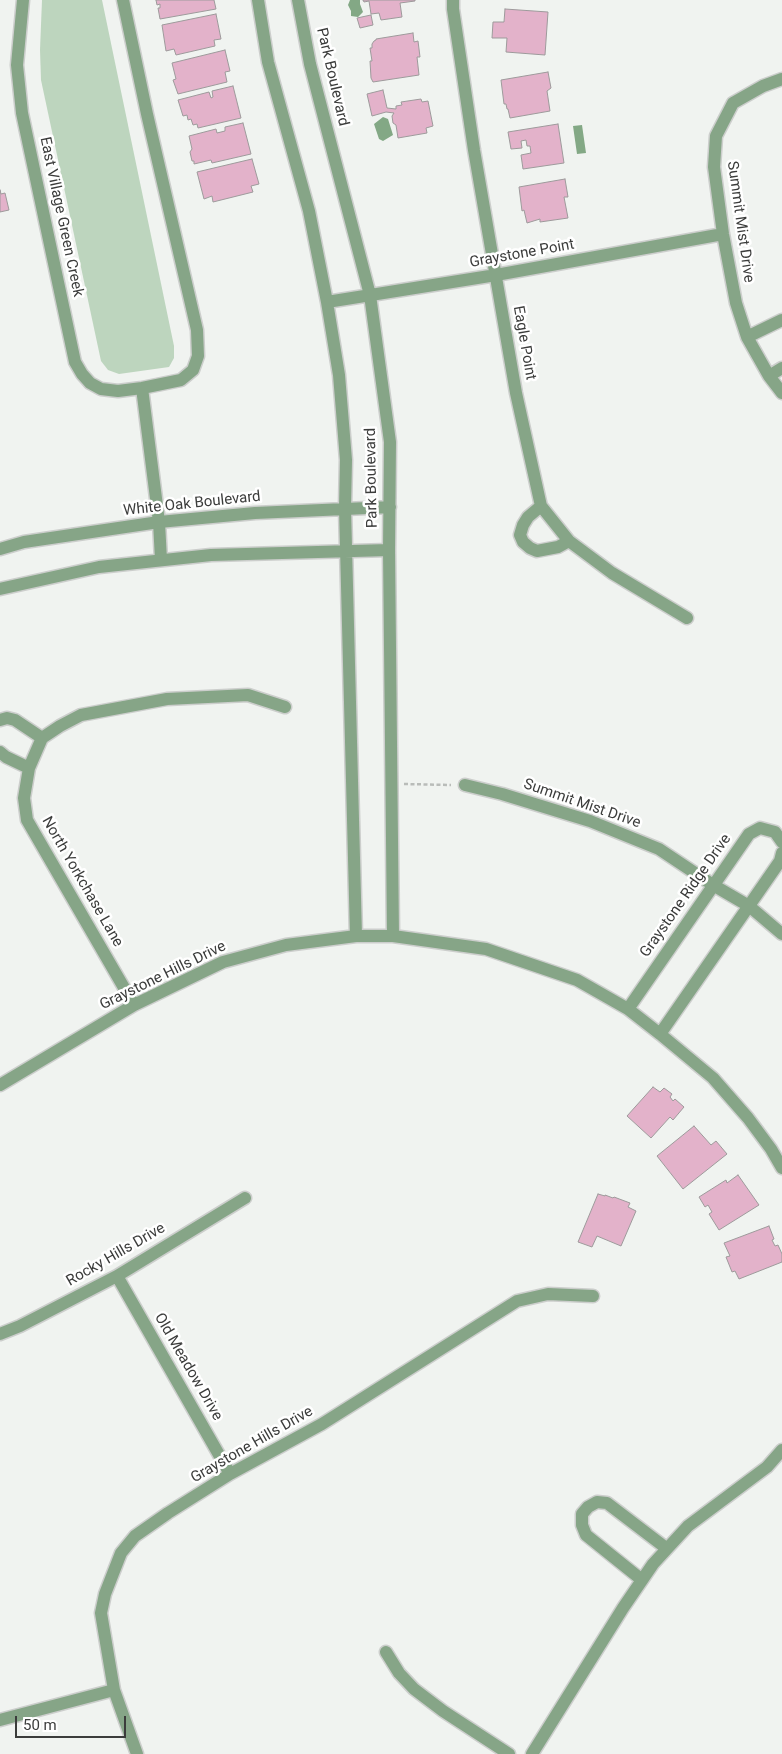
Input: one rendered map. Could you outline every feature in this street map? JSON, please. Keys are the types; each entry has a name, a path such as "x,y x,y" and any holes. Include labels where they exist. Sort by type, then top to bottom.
{"street":[{"name":"East Village Green Creek","path":"23,0 17,65 22,113 75,362 90,383 100,388 118,391 181,380 193,370 198,356 197,330 147,114 123,0"},
{"name":"Park Boulevard","path":"258,0 268,62 309,211 327,302 339,384 346,460 345,508 356,936"},
{"name":"Park Boulevard","path":"298,0 310,64 370,295 390,442 389,550 393,936"},
{"name":"Eagle Point","path":"453,0 452,9 474,150 516,393 541,506 569,541 612,574 687,618"},
{"name":"Summit Mist Drive","path":"782,79 763,86 733,103 716,136 714,167 723,234 736,303 747,337 769,376 782,393"},
{"name":"Graystone Point","path":"327,302 496,275 723,234"},
{"path":"747,337 782,320"},
{"path":"769,376 782,368"},
{"path":"142,388 161,560"},
{"path":"541,506 528,517 523,525 520,535 523,542 538,552 558,547 569,541"},
{"name":"White Oak Boulevard","path":"0,548 24,542 158,522 255,513 390,507"},
{"path":"0,589 99,566 211,555 389,550"},
{"path":"0,720 7,718 15,720 42,738 82,715 167,699 248,695 284,707"},
{"name":"North Yorkchase Lane","path":"42,738 29,768 24,798 27,820 134,1005"},
{"path":"0,752 29,768"},
{"name":"Summit Mist Drive","path":"466,786 502,794 590,821 659,849 713,885 749,906 782,934"},
{"name":"Graystone Ridge Drive","path":"628,1010 749,834 760,828 776,832 782,842"},
{"path":"660,1034 780,861 782,853"},
{"name":"Graystone Hills Drive","path":"0,1084 134,1005 223,962 286,945 356,936 393,936 486,949 577,980 628,1010 713,1078 748,1118 771,1149 782,1168"},
{"name":"Rocky Hills Drive","path":"0,1334 20,1326 117,1276 245,1198"},
{"name":"Old Meadow Drive","path":"117,1276 230,1474"},
{"name":"Graystone Hills Drive","path":"137,1754 114,1690 103,1632 102,1613 105,1594 121,1552 135,1536 168,1512 230,1474 322,1424 480,1323 518,1301 548,1294 593,1296"},
{"path":"532,1754 623,1608 666,1548 688,1526 767,1467 782,1450"},
{"path":"642,1580 586,1534 582,1525 582,1514 588,1507 597,1502 607,1503 666,1548"},
{"path":"386,1652 400,1673 414,1689 449,1716 509,1754"},
{"path":"0,1720 114,1690"}],"path":[{"path":"392,784 466,786"}],"shaded area":[{"path":"42,0 102,0 174,346 174,358 169,367 119,374 108,370 101,361 41,80"},
{"path":"350,0 360,0 363,12 358,17 351,16 348,5"},
{"path":"383,117 388,119 393,135 383,141 379,139 374,124"},
{"path":"582,125 586,153 577,154 573,126"}],"building":[{"path":"156,0 214,0 216,9 160,19 158,8 160,8 160,4 157,5"},
{"path":"363,0 415,1 400,3 402,17 381,20 379,13 371,14 369,1 364,2"},
{"path":"505,9 548,12 545,55 506,52 507,38 492,38 493,22 504,22"},
{"path":"216,14 221,39 214,40 215,46 176,55 174,49 166,51 162,25"},
{"path":"371,15 373,25 360,28 357,18"},
{"path":"413,33 414,42 418,41 420,57 417,57 419,75 373,82 371,78 370,61 372,61 370,48 372,48 374,41 376,39"},
{"path":"225,50 230,71 225,72 227,82 178,94 173,80 176,79 172,63"},
{"path":"548,72 551,88 547,91 550,111 510,118 506,104 504,104 501,80"},
{"path":"233,86 241,118 198,128 197,124 193,125 191,119 188,120 187,115 183,116 178,100 209,92 211,98 213,97 212,91"},
{"path":"383,90 387,108 396,109 396,106 402,105 401,102 421,99 422,102 428,101 433,126 426,128 427,133 398,138 396,125 393,123 392,116 394,113 386,112 372,116 367,94"},
{"path":"243,123 251,154 212,163 211,160 194,164 190,152 192,149 189,136 216,129 217,133 225,131 225,127"},
{"path":"558,124 564,163 523,169 521,155 531,153 530,146 527,146 526,140 521,141 522,148 511,149 508,132"},
{"path":"252,159 259,184 251,186 253,192 213,202 212,196 204,199 197,172"},
{"path":"565,179 568,197 564,197 568,218 540,222 540,219 527,223 524,210 522,211 519,187"},
{"path":"0,190 1,194 5,193 9,210 0,212"},
{"path":"653,1087 660,1092 664,1088 672,1094 670,1097 673,1101 675,1099 684,1107 673,1120 670,1117 651,1138 627,1116"},
{"path":"694,1126 711,1145 716,1141 727,1154 683,1189 657,1156"},
{"path":"738,1175 759,1205 719,1230 709,1214 712,1212 708,1205 705,1207 699,1197 726,1180 727,1183"},
{"path":"598,1194 630,1203 628,1207 636,1211 621,1246 597,1236 592,1247 578,1242"},
{"path":"769,1226 774,1239 772,1240 775,1246 778,1245 782,1254 782,1262 739,1279 735,1271 732,1272 726,1257 730,1256 724,1243"}]}
